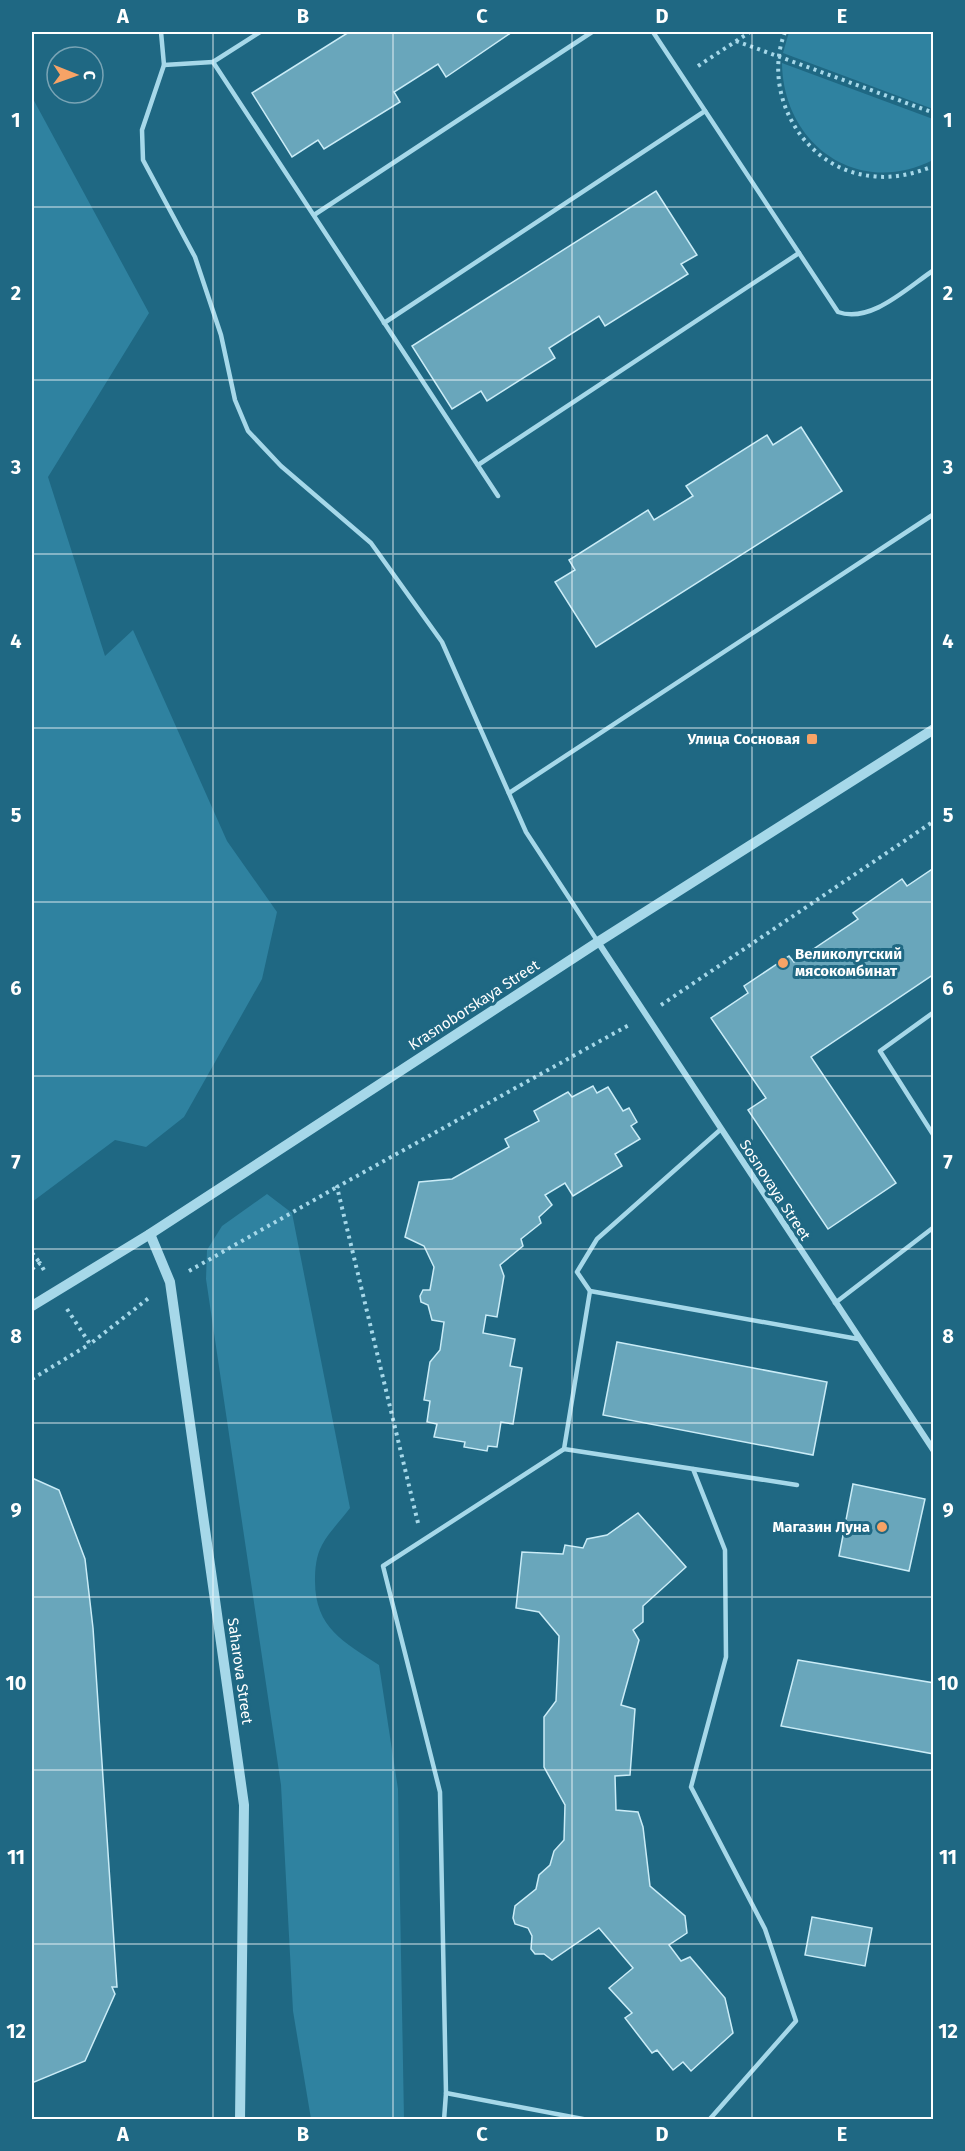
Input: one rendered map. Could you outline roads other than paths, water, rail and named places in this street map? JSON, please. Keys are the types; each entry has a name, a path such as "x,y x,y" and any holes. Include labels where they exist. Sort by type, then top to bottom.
{"street":[{"name":"Krasnoborskaya Street","path":"32,1306 150,1234 598,942 933,729"},
{"name":"Sosnovaya Street","path":"598,942 933,1451"},
{"name":"Saharova Street","path":"150,1234 170,1282 244,1804 240,2120"}],"lane":[{"path":"161,32 164,65 142,130 143,160 195,257 221,335 235,400 248,431 281,466 371,543 442,642 526,832 598,942"},
{"path":"164,65 213,62 260,32"},
{"path":"580,32 584,37"},
{"path":"314,215 592,32"},
{"path":"653,32 838,312 848,315 873,310 933,270"},
{"path":"213,62 498,496"},
{"path":"384,323 705,111"},
{"path":"478,465 799,253"},
{"path":"509,793 933,514"},
{"path":"933,1012 880,1051 933,1136"},
{"path":"564,1449 590,1292 577,1272 597,1239 720,1130"},
{"path":"834,1303 933,1227"},
{"path":"590,1292 858,1340"},
{"path":"444,2120 446,2093 440,1792 382,1566 564,1449 797,1485"},
{"path":"693,1469 725,1550 726,1657 691,1787 765,1929 796,2021 709,2120"},
{"path":"446,2093 588,2120"}],"place":[{"name":"Улица Сосновая","path":"812,739"},
{"name":"Великолугский мясокомбинат","path":"783,963"},
{"name":"Магазин Луна","path":"882,1527"}]}
